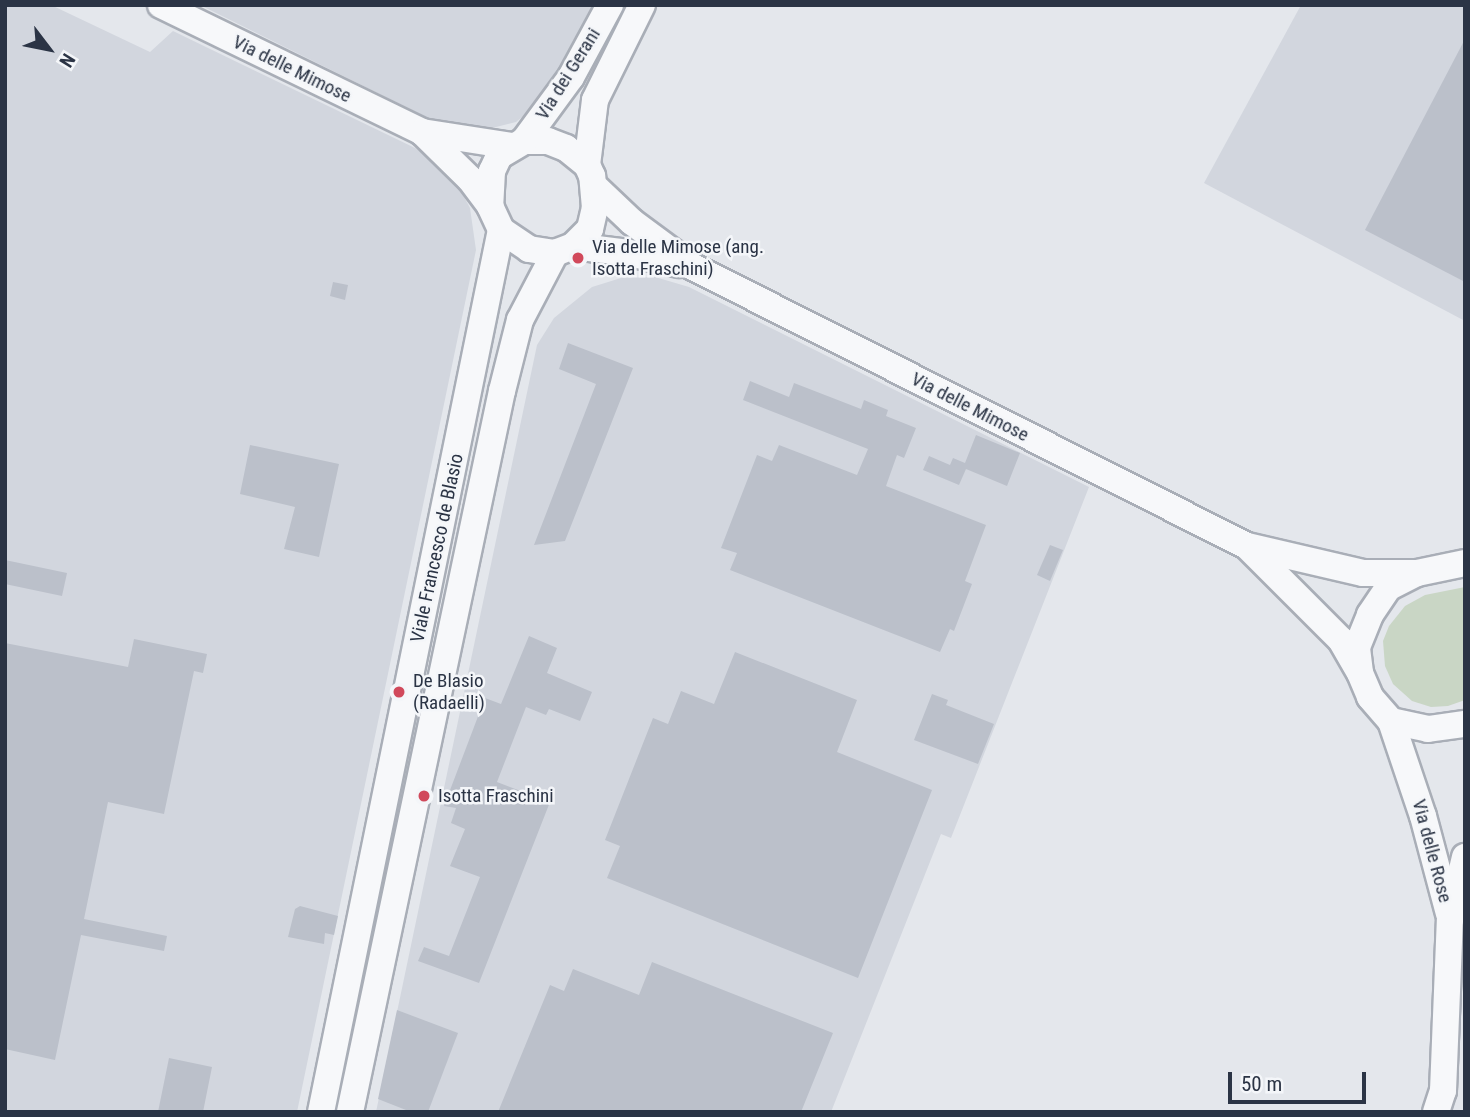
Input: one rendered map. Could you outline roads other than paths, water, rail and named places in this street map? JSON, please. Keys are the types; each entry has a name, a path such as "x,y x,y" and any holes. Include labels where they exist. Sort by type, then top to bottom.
{"street":[{"name":"Via delle Mimose","path":"161,5 422,132"},
{"name":"Via dei Gerani","path":"517,143 571,77 610,5"},
{"name":"Via dei Gerani","path":"591,175 595,100 642,5"},
{"path":"422,132 517,143 548,142 566,148 591,175 595,208 590,229 564,250 529,250 502,230 490,206 450,156 422,132"},
{"path":"490,206 492,171 499,156 517,143"},
{"name":"Via delle Mimose","path":"591,175 632,222 693,267 1247,546 1363,573 1417,573"},
{"name":"Viale Francesco de Blasio","path":"321,1112 502,230"},
{"name":"Via delle Mimose","path":"564,250 629,253 693,267"},
{"name":"Viale Francesco de Blasio","path":"350,1112 502,391 520,320 564,250"},
{"name":"Via delle Mimose","path":"1247,546 1341,640 1370,697 1391,721"},
{"path":"1360,673 1357,648 1370,615 1388,588 1417,573 1465,563"},
{"path":"1391,721 1428,729 1465,724"},
{"name":"Via delle Rose","path":"1391,721 1423,816 1450,920"},
{"name":"Via delle Rose","path":"1450,920 1465,857"},
{"path":"1436,1112 1443,1091 1450,920"}],"place":[{"name":"Via delle Mimose (ang. Isotta Fraschini)","path":"578,258"},
{"name":"De Blasio (Radaelli)","path":"399,692"},
{"name":"Isotta Fraschini","path":"424,796"}]}
